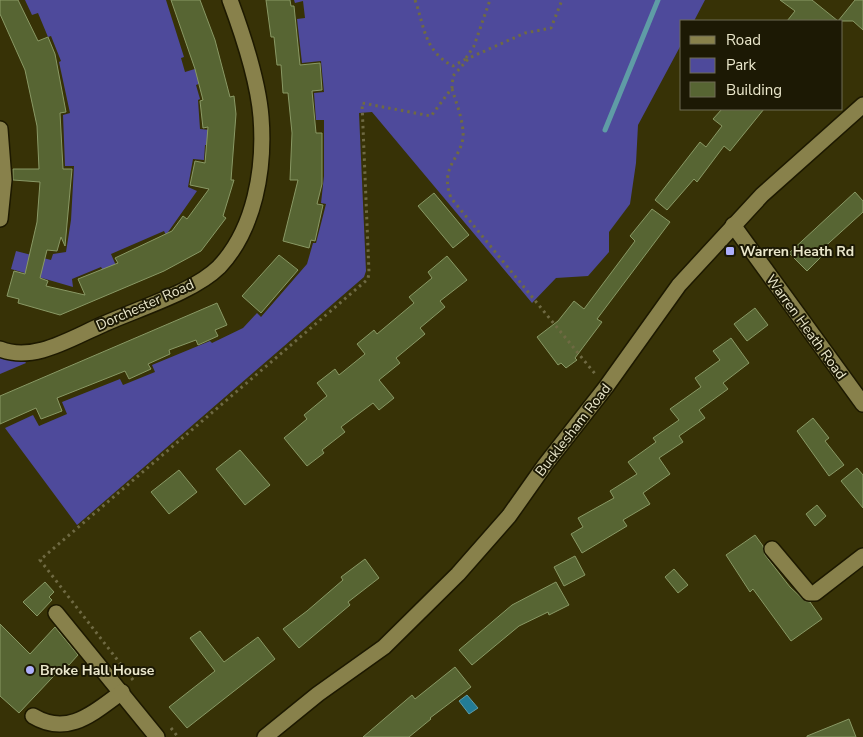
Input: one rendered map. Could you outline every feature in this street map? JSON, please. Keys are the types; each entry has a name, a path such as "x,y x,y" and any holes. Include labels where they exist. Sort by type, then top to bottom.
{"street":[{"name":"Dorchester Road","path":"0,349 18,354 36,352 192,286 218,267 243,235 254,198 260,162 261,118 256,88 230,0"},
{"name":"Bucklesham Road","path":"266,737 318,694 384,647 458,574 509,516 545,465 606,387 679,285 762,195 863,105"},
{"path":"0,129 4,180 0,219"},
{"name":"Warren Heath Road","path":"733,225 863,404"},
{"path":"772,549 809,593 815,594 863,556"},
{"path":"56,613 157,737"},
{"path":"33,716 54,726 68,725 82,720 122,692"}],"path":[{"path":"415,0 430,48 440,60 453,66 525,33 552,28 562,0"},
{"path":"490,0 474,46 453,76 452,88 464,132 460,146 447,172 446,185 451,198 606,387"},
{"path":"136,683 40,560 368,279 362,103 431,116 452,88"},
{"path":"166,722 178,737"}],"green space":[{"path":"25,0 166,0 184,57 181,58 185,72 198,68 201,83 196,85 200,99 198,100 200,129 210,130 209,145 205,145 204,160 193,159 188,187 197,191 166,235 164,231 111,254 117,268 105,274 101,267 72,279 73,287 11,269 16,251 51,260 53,254 66,252 71,220 74,166 65,166 63,115 70,113 59,62 61,61 51,36 48,37 38,13 32,15"},
{"path":"294,0 705,0 695,20 680,20 680,47 638,125 636,163 630,204 609,232 609,252 588,276 556,278 532,303 372,112 359,113 366,271 364,277 77,525 5,428 33,415 39,426 67,414 62,402 120,379 123,385 155,372 152,365 210,341 212,343 243,328 257,313 261,317 307,264 313,243 316,243 326,204 321,203 324,176 324,120 316,120 314,93 324,92 321,61 302,63 297,19 305,18 303,1 295,3"},
{"path":"0,356 24,360 26,363 0,374"}],"water":[{"path":"467,695 478,708 469,714 459,701"}],"building":[{"path":"0,0 18,0 38,41 48,37 55,54 66,112 60,113 63,169 72,169 65,246 61,237 57,251 47,250 40,278 48,281 46,286 85,295 78,279 118,263 115,258 172,231 183,216 187,219 209,189 190,185 195,161 205,163 208,127 203,128 200,101 203,100 195,69 171,0 200,0 215,40 230,97 234,96 236,114 231,180 234,180 223,216 226,218 201,251 164,271 60,315 18,303 19,299 7,296 14,271 25,274 37,222 40,182 13,180 13,169 39,169 37,126 25,70 0,14"},
{"path":"266,0 290,0 291,6 294,6 300,65 320,63 322,90 312,91 316,133 322,133 322,184 317,204 323,205 315,241 311,240 309,248 283,241 298,180 290,180 292,133 288,93 283,93 281,65 277,65 274,37 271,37"},
{"path":"780,0 812,0 837,20 788,20 795,11"},
{"path":"855,0 863,0 863,30 853,21 839,20"},
{"path":"721,110 763,110 730,151 724,146 697,182 694,179 667,210 655,200 700,142 706,147 722,126 713,119"},
{"path":"855,192 863,201 863,212 820,251 823,255 807,271 789,253"},
{"path":"434,193 469,235 453,248 418,206"},
{"path":"652,209 670,222 597,319 602,322 575,358 577,360 566,368 561,363 558,365 537,337 558,321 574,301 584,309 635,241 630,236"},
{"path":"279,255 298,270 261,313 242,296"},
{"path":"447,256 467,280 440,301 445,307 420,328 425,334 396,358 400,363 379,380 394,398 379,410 373,403 341,427 345,432 322,450 324,453 307,466 284,438 307,419 304,415 327,396 317,383 335,369 339,375 365,354 357,344 374,330 377,334 414,303 409,297 432,278 428,272"},
{"path":"217,303 227,325 215,330 218,336 198,345 196,340 169,350 170,354 148,364 151,369 129,379 125,371 57,398 62,411 41,419 36,408 0,424 0,396"},
{"path":"755,308 768,325 747,341 734,324"},
{"path":"731,338 749,363 723,383 728,389 699,410 705,418 679,436 683,442 659,458 670,474 643,493 650,504 623,520 627,526 582,553 571,534 583,527 578,518 614,498 610,491 637,474 628,462 656,442 653,438 679,420 670,409 701,387 695,378 720,360 713,351"},
{"path":"813,418 829,438 825,441 844,465 829,476 797,431"},
{"path":"240,450 270,485 245,505 216,469"},
{"path":"857,468 863,475 863,508 841,481"},
{"path":"179,470 197,492 169,514 151,492"},
{"path":"817,505 826,516 815,526 806,514"},
{"path":"755,535 763,546 765,555 790,587 805,601 810,602 822,619 791,641 753,589 750,592 726,555"},
{"path":"575,556 585,575 564,586 554,567"},
{"path":"365,559 379,578 348,602 350,605 299,648 283,629 343,580 341,577"},
{"path":"674,569 688,585 678,593 665,577"},
{"path":"45,582 54,592 49,597 52,600 37,616 23,602"},
{"path":"556,582 569,605 549,615 548,612 519,626 472,665 459,650 512,605"},
{"name":"Broke Hall House","path":"0,624 30,654 55,627 78,655 69,665 66,663 19,713 0,696"},
{"path":"200,631 224,662 258,637 275,659 187,728 169,707 215,671 190,638"},
{"path":"455,667 471,687 430,718 409,737 363,737 412,695 415,699"},
{"path":"849,719 856,737 807,737 807,736"}],"waterway":[{"path":"605,130 658,0"}],"place":[{"name":"Warren Heath Rd","path":"730,251"},
{"name":"Broke Hall House","path":"30,670"}]}
